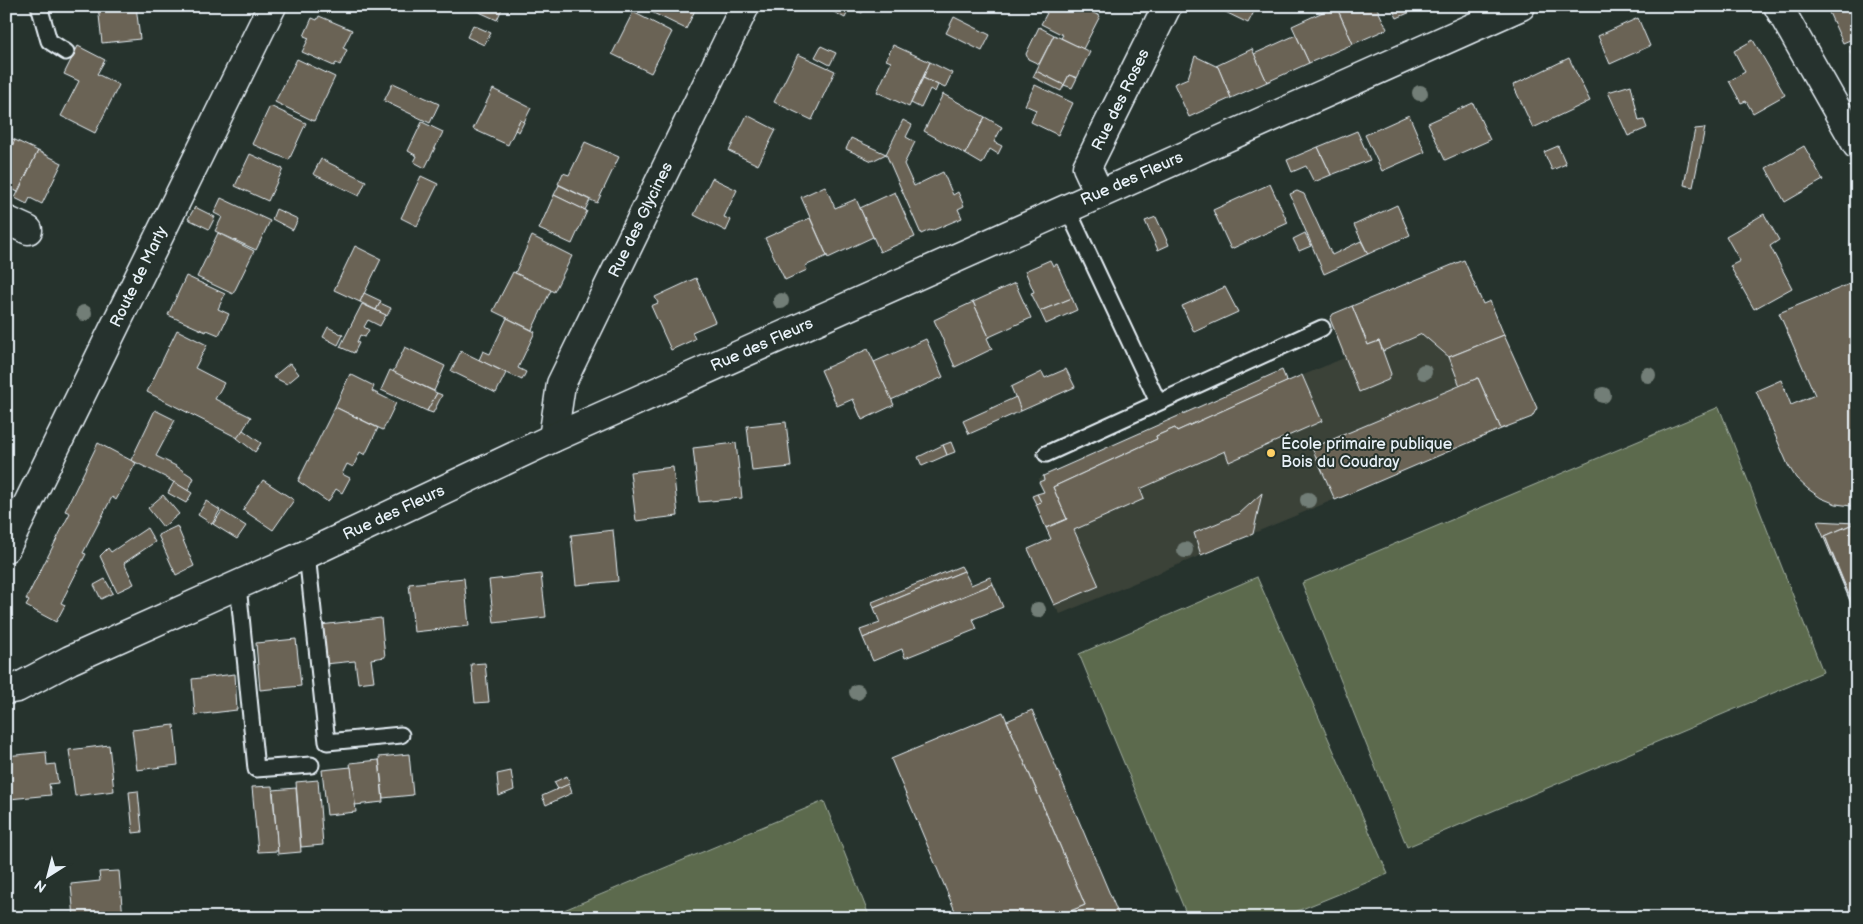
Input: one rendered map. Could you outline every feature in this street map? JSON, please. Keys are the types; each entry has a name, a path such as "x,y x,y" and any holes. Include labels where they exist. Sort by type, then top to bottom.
{"street":[{"name":"Route de Marly","path":"6,548 272,6"},
{"name":"Rue des Glycines","path":"552,438 562,384 746,6"},
{"name":"Rue des Roses","path":"1100,193 1087,167 1167,6"},
{"name":"Rue des Fleurs","path":"6,690 17,688 70,660 307,554 552,438 1521,6"},
{"path":"1778,6 1857,145"}],"lane":[{"path":"39,6 48,41 66,52"},
{"path":"1067,208 1158,402"},
{"path":"1046,454 1322,328"},
{"path":"307,554 327,742 401,735"},
{"path":"238,585 256,769 311,765"}],"shaded area":[{"name":"École primaire publique Bois du Coudray","path":"1464,260 1483,304 1490,301 1537,408 1532,417 1060,614 1028,549 1051,539 1032,496 1044,491 1038,479 1282,370 1287,382 1344,358 1330,321 1332,315"}],"green space":[{"path":"1719,407 1823,672 1407,847 1302,583"},
{"path":"1257,577 1388,874 1280,918 1188,918 1079,654"},
{"path":"824,801 870,918 545,918"}],"building":[{"path":"98,6 136,6 140,39 102,43"},
{"path":"466,6 503,6 497,20"},
{"path":"639,6 697,6 686,29"},
{"path":"822,6 866,6 862,13 850,7 845,18"},
{"path":"1039,6 1078,6 1100,16 1083,49 1061,38 1063,35 1041,24 1047,13 1038,8"},
{"path":"1213,6 1257,6 1248,23"},
{"path":"1336,6 1366,6 1367,8 1376,6 1387,29 1353,44"},
{"path":"1336,6 1353,44 1309,63 1292,26"},
{"path":"1391,6 1424,6 1397,18"},
{"path":"1826,6 1857,6 1857,37 1843,43"},
{"path":"633,12 672,32 651,73 612,54"},
{"path":"319,16 352,30 343,48 347,50 340,65 336,63 334,66 302,52 309,38 304,36 312,18 317,20"},
{"path":"954,17 990,35 982,51 946,33"},
{"path":"1638,18 1650,46 1610,64 1598,36"},
{"path":"473,25 491,33 484,45 467,37"},
{"path":"1039,27 1054,35 1039,64 1028,59 1026,54"},
{"path":"1054,35 1090,52 1077,78 1069,75 1064,85 1036,71"},
{"path":"1296,35 1309,63 1267,82 1254,54"},
{"path":"1753,40 1785,95 1753,113 1746,101 1741,103 1729,81 1745,72 1734,51"},
{"path":"893,45 930,62 909,107 877,92 891,62 886,60"},
{"path":"78,46 105,60 97,74 119,85 95,133 61,116 79,81 64,74"},
{"path":"821,46 836,53 830,65 815,57"},
{"path":"1857,48 1857,56 1852,57 1850,51"},
{"path":"1252,49 1267,82 1231,98 1216,66"},
{"path":"798,54 835,71 812,120 774,102"},
{"path":"1195,56 1218,67 1231,98 1189,117 1174,84 1188,78"},
{"path":"1569,58 1590,101 1533,128 1513,85"},
{"path":"297,59 335,77 314,121 275,102"},
{"path":"930,62 952,73 945,88 923,78"},
{"path":"1036,71 1064,85 1061,91 1033,77"},
{"path":"1069,75 1077,78 1072,88 1064,85"},
{"path":"923,78 938,85 935,92 930,89 921,108 911,103"},
{"path":"393,83 439,104 430,123 384,101"},
{"path":"1035,85 1073,103 1058,135 1031,122 1036,110 1025,105"},
{"path":"1631,85 1639,121 1644,120 1647,128 1628,136 1608,92"},
{"path":"493,89 531,108 524,122 520,120 508,145 473,129"},
{"path":"943,94 985,117 965,154 924,131"},
{"path":"1473,103 1490,140 1445,160 1428,123"},
{"path":"270,106 306,123 289,160 252,144"},
{"path":"747,115 776,130 758,165 729,151"},
{"path":"1409,115 1425,152 1382,171 1365,135"},
{"path":"985,117 1002,127 994,142 1002,146 998,154 990,149 982,164 965,154"},
{"path":"520,120 524,122 519,132 515,130"},
{"path":"903,120 912,125 906,137 915,142 904,164 914,186 943,172 953,195 958,192 964,206 958,209 962,218 921,234 886,154"},
{"path":"422,122 443,132 425,168 414,162 417,156 408,151"},
{"path":"1705,128 1693,187 1684,185 1695,129"},
{"path":"1357,131 1370,160 1331,175 1318,147"},
{"path":"6,136 15,140 6,158"},
{"path":"851,138 886,154 872,161 846,149"},
{"path":"15,140 38,151 18,192 7,187 6,189 6,158"},
{"path":"585,142 619,157 597,203 558,184 563,173 569,175"},
{"path":"1558,146 1566,164 1552,170 1544,152"},
{"path":"1804,146 1823,180 1785,202 1766,168"},
{"path":"1318,147 1331,175 1314,182 1306,166 1292,172 1287,160"},
{"path":"38,151 62,163 42,204 30,198 27,204 15,198"},
{"path":"250,154 283,169 268,201 235,186"},
{"path":"321,159 366,181 359,196 313,174"},
{"path":"421,176 438,184 417,226 401,218"},
{"path":"712,178 737,190 724,217 731,220 726,231 694,215"},
{"path":"1270,184 1288,223 1231,249 1213,210"},
{"path":"559,185 590,200 585,210 554,195"},
{"path":"825,186 835,208 856,199 873,237 828,258 801,197"},
{"path":"1297,191 1304,194 1332,255 1361,241 1368,254 1324,274 1290,194"},
{"path":"895,192 915,237 880,252 860,208"},
{"path":"554,195 587,211 572,244 539,229"},
{"path":"221,198 270,221 256,250 215,231 222,217 214,213"},
{"path":"1397,205 1410,235 1368,254 1354,225"},
{"path":"195,207 215,217 209,229 188,219"},
{"path":"276,209 298,219 293,230 272,219"},
{"path":"1764,214 1779,240 1770,246 1792,288 1754,309 1730,266 1740,261 1726,236"},
{"path":"1156,217 1169,245 1158,250 1145,221"},
{"path":"810,218 827,256 805,266 807,270 785,280 765,238"},
{"path":"218,233 254,251 233,294 197,277"},
{"path":"1305,233 1311,246 1299,251 1293,239"},
{"path":"532,236 572,256 554,292 515,273"},
{"path":"355,246 381,259 360,302 334,290"},
{"path":"1050,260 1053,266 1057,264 1072,298 1040,311 1031,293 1034,292 1025,271"},
{"path":"1464,260 1483,304 1490,301 1504,335 1449,357 1422,334 1383,351 1379,341 1368,345 1352,306"},
{"path":"513,272 551,290 532,330 493,311"},
{"path":"186,276 225,294 218,309 229,314 219,335 207,330 206,332 168,315"},
{"path":"696,278 715,322 692,332 695,339 671,350 651,306 658,303 655,297"},
{"path":"1857,281 1857,506 1851,506 1836,504 1821,498 1796,478 1788,465 1756,391 1781,380 1791,405 1815,395 1779,313"},
{"path":"1015,283 1031,318 989,337 973,302"},
{"path":"1225,287 1238,312 1194,332 1182,306"},
{"path":"364,293 381,301 376,310 360,302"},
{"path":"1072,298 1077,310 1046,324 1040,311"},
{"path":"973,302 989,337 987,338 992,349 955,367 934,320"},
{"path":"380,303 391,308 387,316 376,310"},
{"path":"362,304 386,315 380,326 368,320 364,327 369,330 365,337 360,335 357,342 359,343 354,353 340,347"},
{"path":"1352,306 1368,345 1379,341 1391,374 1388,380 1359,392 1330,319 1333,314"},
{"path":"507,318 535,332 518,368 526,372 522,380 479,360 483,351 490,354"},
{"path":"328,327 343,335 338,345 323,337"},
{"path":"177,330 207,345 195,368 224,383 215,399 251,417 238,438 147,392"},
{"path":"1504,335 1537,408 1532,417 1501,429 1478,378 1460,386 1449,357"},
{"path":"926,339 943,377 891,400 874,362"},
{"path":"405,347 445,366 434,391 393,372"},
{"path":"868,349 894,405 862,420 853,399 837,406 821,370"},
{"path":"461,351 506,373 496,393 451,371"},
{"path":"290,363 299,374 287,384 273,377"},
{"path":"1066,369 1075,387 1021,411 1011,387 1042,372 1045,378"},
{"path":"390,370 437,393 427,411 381,390"},
{"path":"1282,370 1287,382 1177,431 1175,428 1156,436 1157,439 1053,487 1067,519 1046,528 1036,504 1041,502 1037,494 1044,492 1039,482 1044,480 1043,476"},
{"path":"350,374 374,386 372,391 396,403 383,430 335,407"},
{"path":"1302,375 1322,421 1229,462 1225,451 1140,489 1144,499 1074,530 1099,586 1054,605 1028,549 1051,539 1046,528 1067,519 1053,487 1157,439 1156,436 1175,428 1177,431"},
{"path":"1478,378 1501,429 1335,500 1312,448"},
{"path":"437,393 442,395 433,413 427,411"},
{"path":"1016,397 1021,411 969,434 963,421"},
{"path":"335,407 378,428 365,455 360,452 353,467 347,464 342,474 350,478 342,493 336,489 328,502 298,481"},
{"path":"155,410 175,420 156,456 194,478 188,491 131,460"},
{"path":"786,422 791,467 752,471 747,426"},
{"path":"243,430 261,443 255,452 237,438"},
{"path":"951,442 955,452 947,455 943,445"},
{"path":"98,443 136,463 116,500 112,497 83,553 86,554 61,603 65,605 56,622 26,606 29,601 26,599 70,513 65,511"},
{"path":"736,443 742,498 699,502 693,448"},
{"path":"943,445 947,455 922,466 918,457"},
{"path":"673,467 678,516 636,521 630,472"},
{"path":"263,480 294,500 273,530 243,510"},
{"path":"174,482 192,493 186,503 168,493"},
{"path":"1262,493 1253,534 1201,555 1194,533 1239,514"},
{"path":"1037,494 1041,502 1036,504 1032,496"},
{"path":"163,495 179,514 163,527 148,508"},
{"path":"206,501 220,510 212,524 198,515"},
{"path":"222,511 246,526 237,539 213,524"},
{"path":"1817,521 1855,523 1825,536 1857,618"},
{"path":"1853,524 1857,532 1857,614 1825,536"},
{"path":"177,526 194,566 176,575 158,535"},
{"path":"147,528 155,542 124,563 134,584 117,592 100,556 108,548 111,552"},
{"path":"613,530 618,581 576,585 571,535"},
{"path":"961,566 964,571 874,608 872,602"},
{"path":"964,571 971,585 990,577 993,584 863,638 860,630 880,623 874,608"},
{"path":"541,574 546,617 494,623 489,580"},
{"path":"464,578 469,626 414,632 409,584"},
{"path":"105,579 113,593 101,599 94,585"},
{"path":"993,584 1003,607 973,619 977,629 905,658 902,649 873,661 863,638"},
{"path":"381,618 385,657 371,659 374,681 358,683 355,661 325,664 320,625"},
{"path":"296,639 301,686 260,690 256,643"},
{"path":"485,663 489,702 475,703 471,664"},
{"path":"235,674 237,710 195,715 192,679"},
{"path":"1032,710 1120,918 1053,918 1085,905 1007,721"},
{"path":"1003,712 1085,905 1053,918 958,918 891,759"},
{"path":"174,725 178,765 137,770 132,730"},
{"path":"109,745 114,791 75,796 69,750"},
{"path":"46,752 47,765 55,764 58,783 49,784 51,795 9,799 6,756"},
{"path":"409,754 413,795 383,798 379,757"},
{"path":"379,760 383,802 355,805 350,763"},
{"path":"351,767 356,812 327,815 322,770"},
{"path":"511,771 514,790 499,796 497,774"},
{"path":"567,776 570,784 558,789 554,782"},
{"path":"318,780 323,845 301,847 296,782"},
{"path":"569,784 572,793 546,805 542,796"},
{"path":"272,786 278,851 258,852 252,787"},
{"path":"296,788 301,852 278,854 273,790"},
{"path":"138,791 142,832 133,833 129,792"},
{"path":"119,871 123,918 74,918 71,884 100,881 99,872"},
{"path":"1857,907 1857,918 1838,918"}],"place":[{"name":"École primaire publique Bois du Coudray","path":"1271,453"}]}
